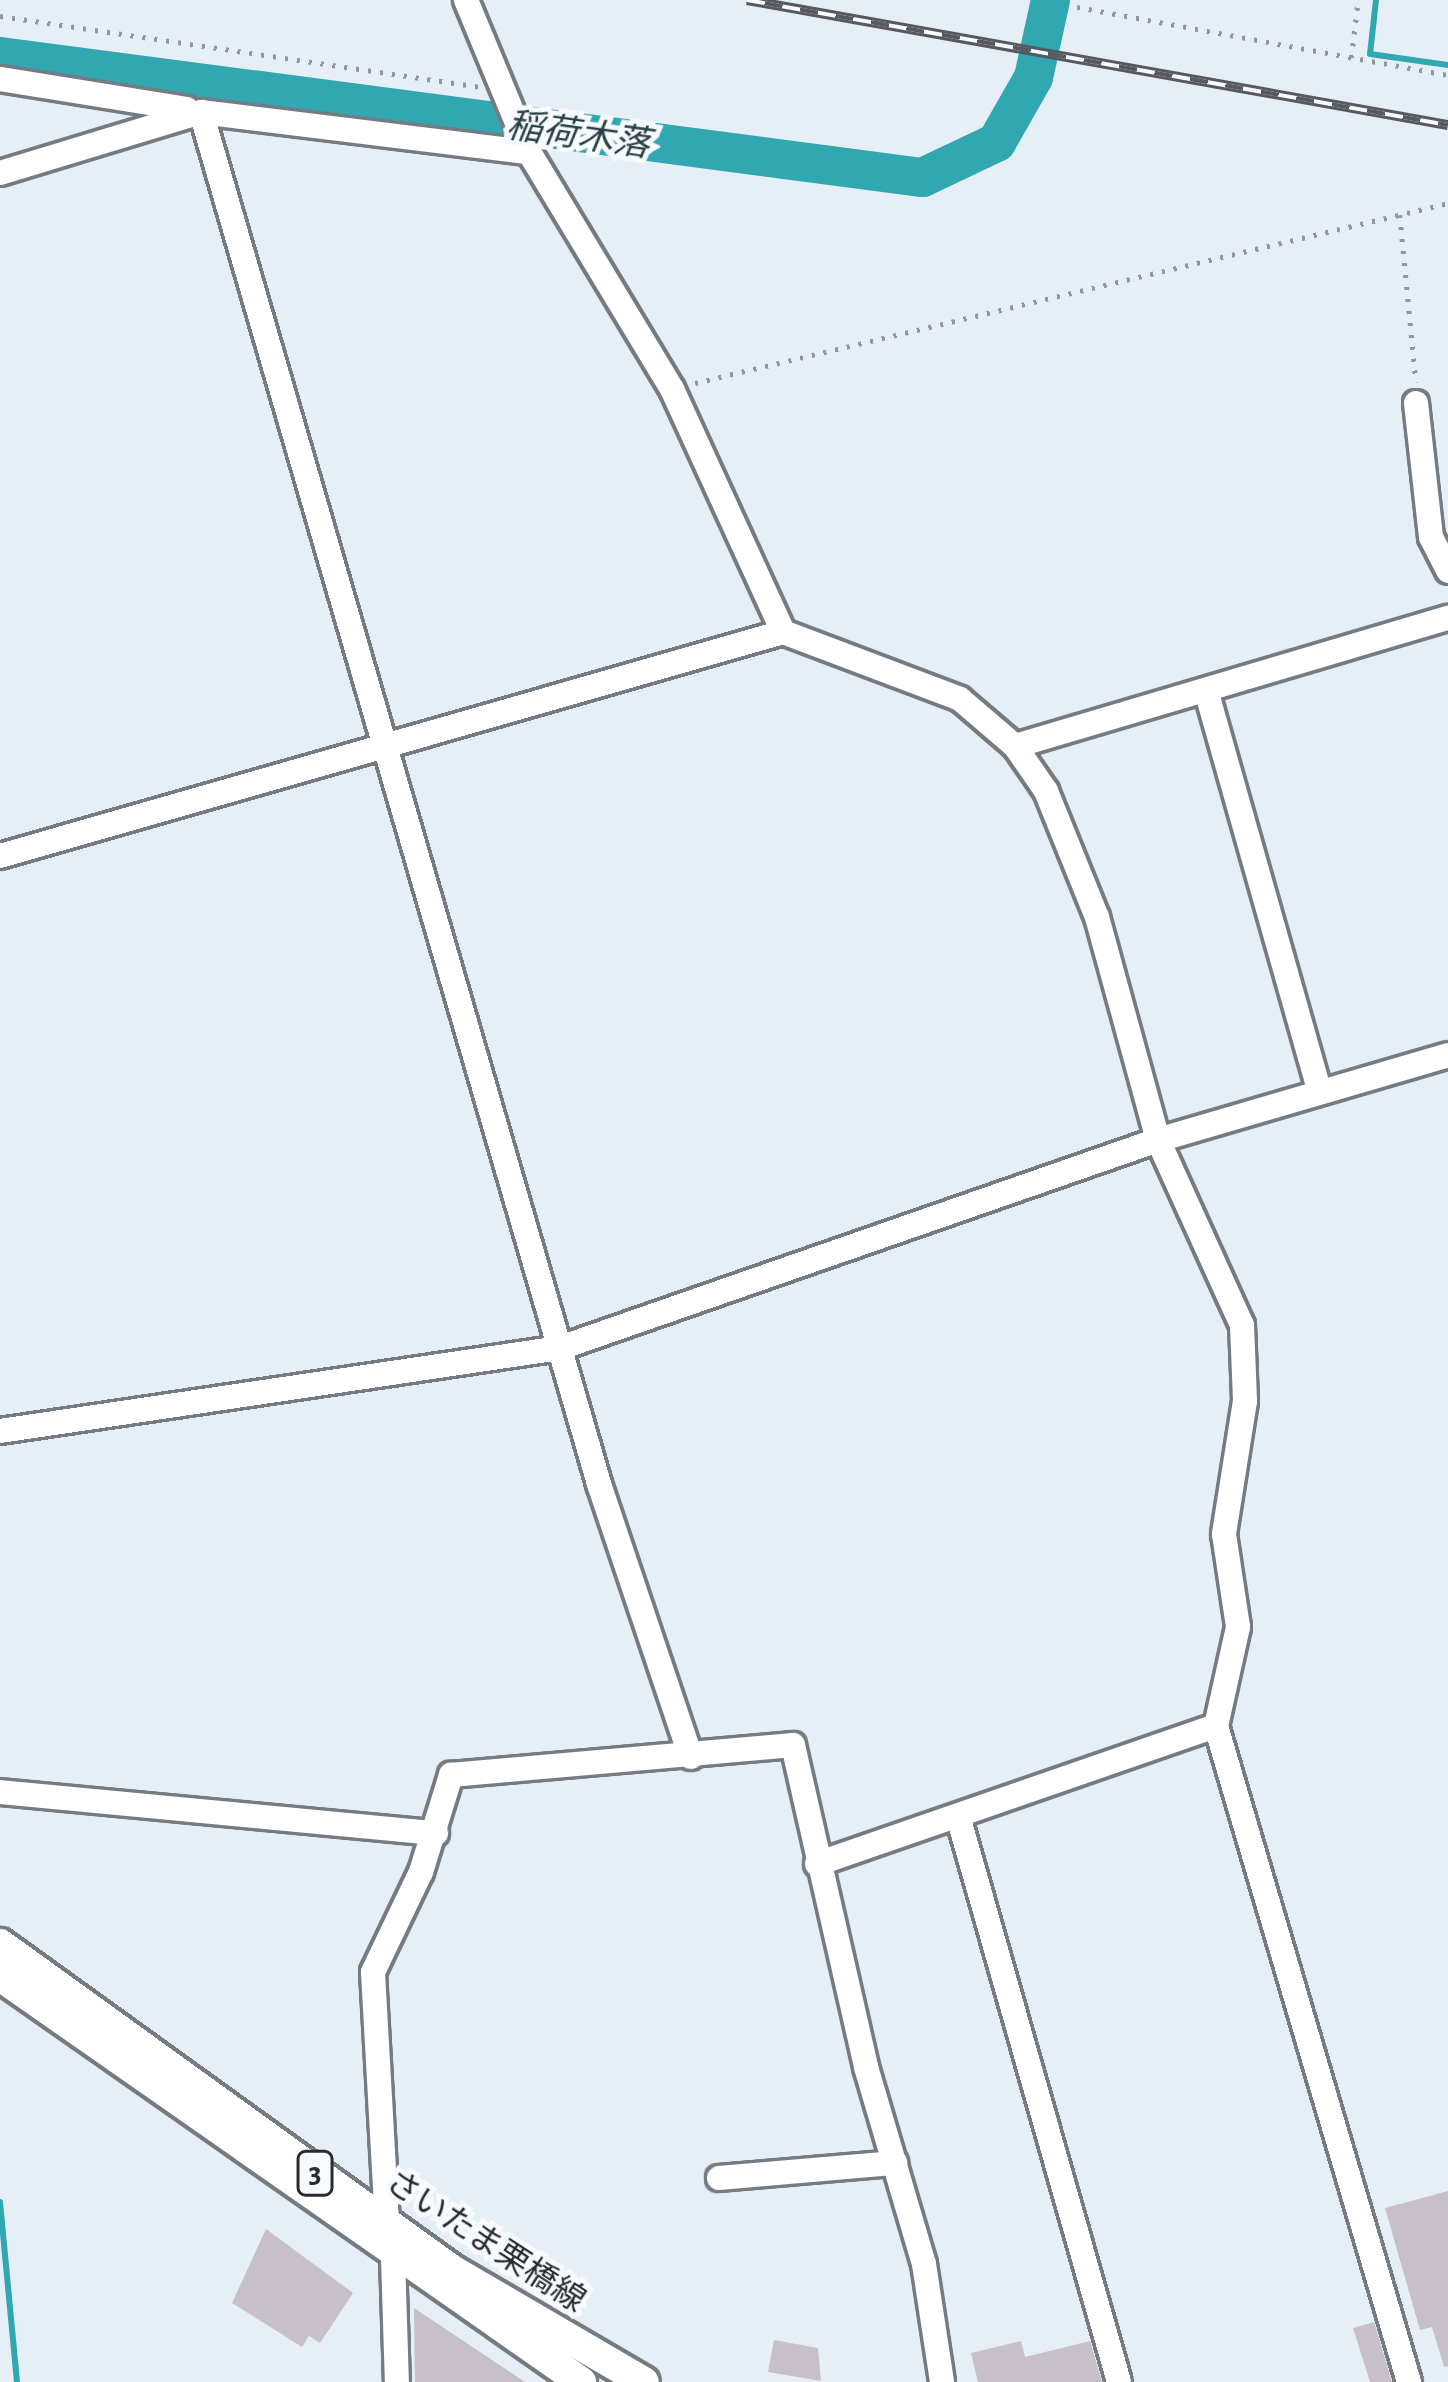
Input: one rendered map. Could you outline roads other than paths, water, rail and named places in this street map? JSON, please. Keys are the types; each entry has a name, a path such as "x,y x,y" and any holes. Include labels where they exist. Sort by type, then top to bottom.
{"main road":[{"name":"さいたま栗橋線","path":"0,1944 542,2329 644,2382"},
{"name":"さいたま栗橋線","path":"0,1976 393,2258 581,2382"}],"street":[{"path":"466,0 528,148 672,389 783,632"},
{"path":"0,79 196,111 528,148"},
{"path":"0,173 196,111"},
{"path":"196,111 560,1348 691,1757"},
{"path":"1417,403 1432,537 1448,571"},
{"path":"1016,746 1448,618"},
{"path":"0,856 783,632 960,699 1016,746 1046,791 1097,917 1158,1140 1231,1290 1248,1360 1224,1534 1238,1627 1216,1726 1409,2382"},
{"path":"1206,690 1320,1091"},
{"path":"0,1431 560,1348 1158,1140 1448,1055"},
{"path":"817,1864 1216,1726"},
{"path":"387,2223 373,1972 436,1833 451,1774 793,1745 804,1763 817,1864 924,2264 942,2382"},
{"path":"0,1792 436,1833"},
{"path":"958,1816 1119,2382"},
{"path":"719,2178 895,2163"},
{"path":"393,2258 397,2382"},
{"path":"542,2329 615,2382"}],"waterway":[{"name":"稲荷木落","path":"0,56 922,177 996,142 1033,77 1050,0"},
{"path":"1376,0 1370,54 1448,65"},
{"path":"0,2202 17,2382"}],"railway":[{"path":"747,0 1448,125"}]}
